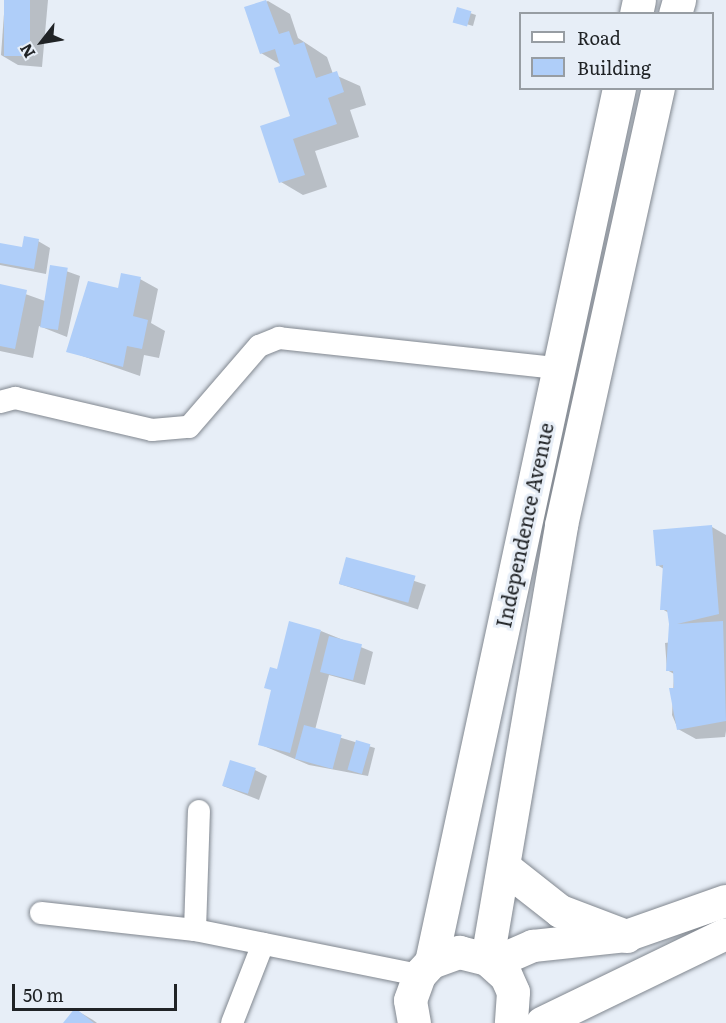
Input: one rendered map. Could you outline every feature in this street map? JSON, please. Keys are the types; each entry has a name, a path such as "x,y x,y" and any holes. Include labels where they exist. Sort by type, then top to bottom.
{"main road":[{"name":"Independence Avenue","path":"414,1023 410,1000 425,969 619,90"},
{"name":"Independence Avenue","path":"491,961 504,867 561,525 658,90"},
{"path":"504,867 560,911 626,936"},
{"path":"425,969 459,952 491,961 532,946 626,936 726,901"},
{"path":"542,1023 726,934"},
{"path":"491,961 513,992 512,1023"}],"street":[{"path":"0,402 15,398 152,430 189,427 259,346 279,338 557,368"},
{"path":"195,930 199,812"},
{"path":"41,913 195,930 263,944 425,969"},
{"path":"232,1023 263,944"}],"building":[{"path":"4,0 30,0 30,56 4,56"},
{"path":"266,0 279,34 289,31 294,45 304,42 316,78 337,71 344,92 328,98 337,124 293,139 305,175 279,183 260,126 290,116 274,68 280,66 275,49 260,54 244,7"},
{"path":"457,7 471,11 467,27 453,22"},
{"path":"24,236 39,239 34,269 0,263 0,243 22,247"},
{"path":"50,265 68,268 58,330 40,327"},
{"path":"121,273 141,277 133,316 148,320 142,349 127,346 123,367 66,352 88,281 118,288"},
{"path":"0,284 27,290 15,349 0,346"},
{"path":"712,525 719,614 677,624 723,621 726,721 677,730 669,688 674,688 673,671 666,671 669,624 667,610 660,610 663,565 656,566 653,530"},
{"path":"346,557 416,576 408,603 339,584"},
{"path":"289,621 321,630 290,753 258,745 271,690 264,688 270,667 277,669"},
{"path":"329,636 362,644 353,680 320,672"},
{"path":"304,725 342,735 333,769 295,759"},
{"path":"356,740 370,744 362,774 347,770"},
{"path":"230,760 256,768 248,794 222,786"},
{"path":"75,1008 94,1023 63,1023"}]}
